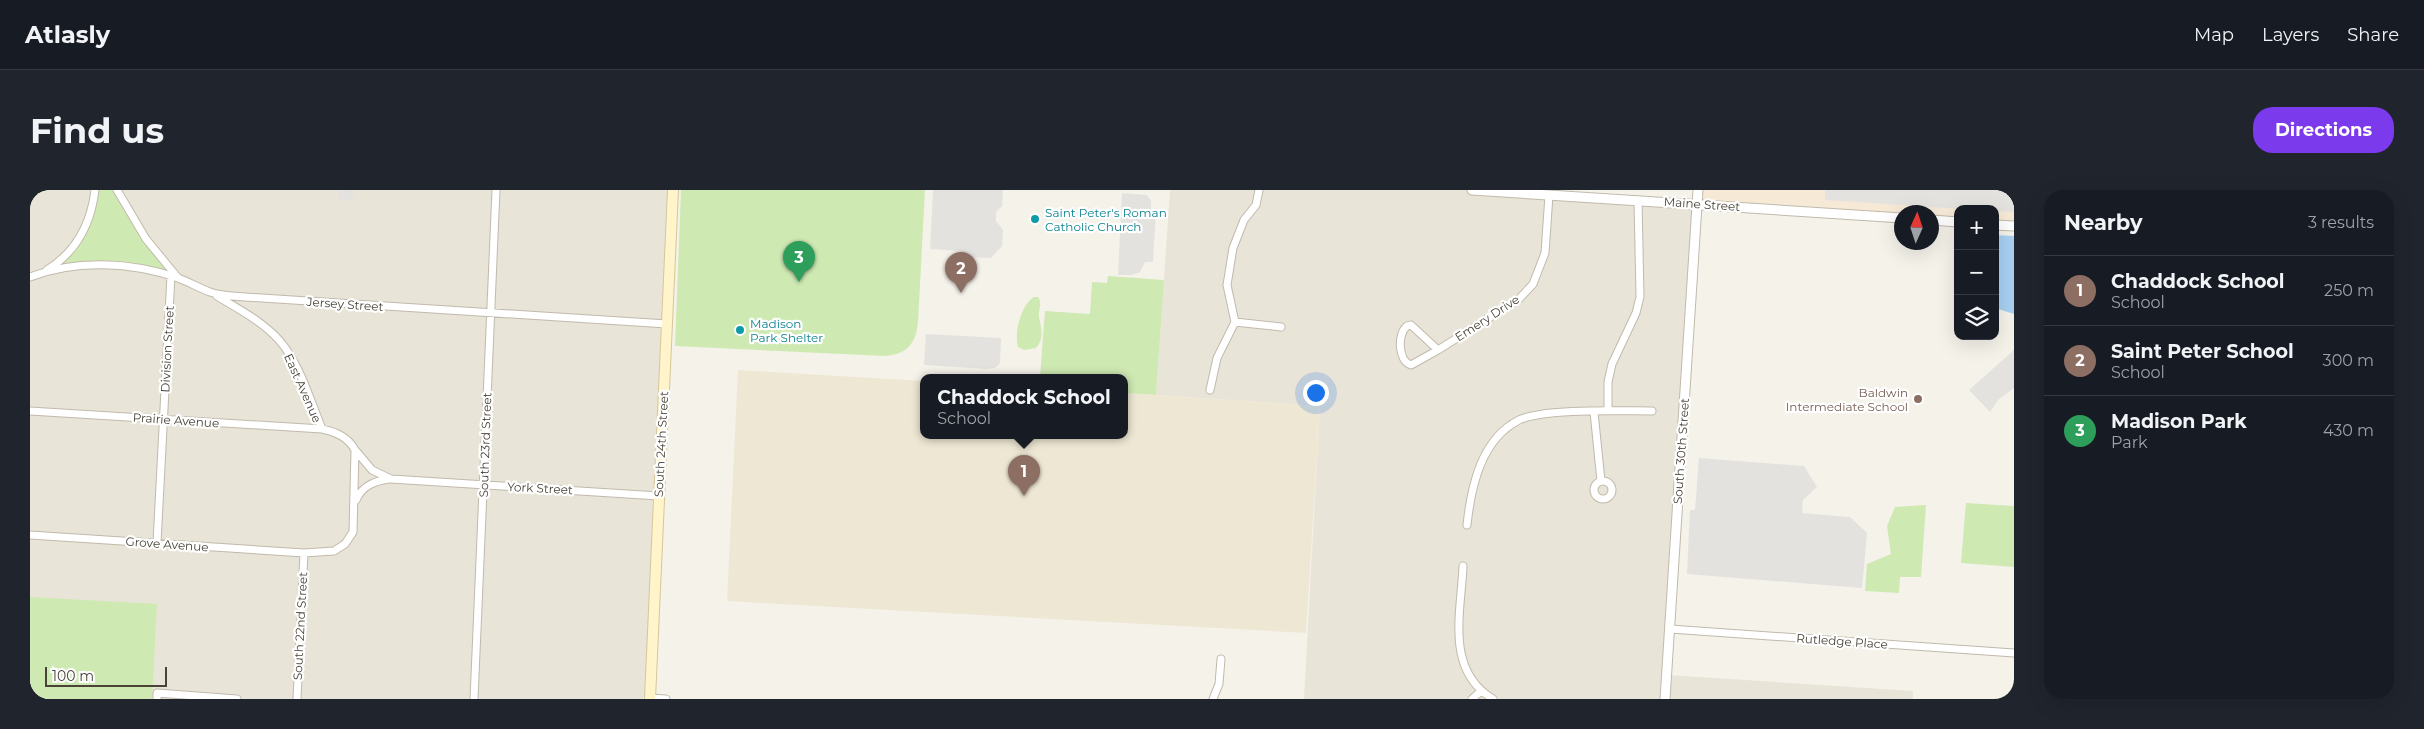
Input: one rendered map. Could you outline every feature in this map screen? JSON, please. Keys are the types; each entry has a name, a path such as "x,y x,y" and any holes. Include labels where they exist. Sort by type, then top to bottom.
{"main road":[{"name":"South 24th Street","path":"650,698 673,190"}],"street":[{"path":"42,272 56,264 73,248 90,213 95,190"},
{"path":"117,190 146,239 178,278"},
{"name":"South 23rd Street","path":"474,699 496,190"},
{"path":"1210,390 1217,358 1235,322 1227,285 1230,260 1240,228 1256,205 1259,190"},
{"name":"Maine Street","path":"1472,190 1696,203 1894,217"},
{"name":"South 30th Street","path":"1666,699 1698,190"},
{"name":"Emery Drive","path":"1438,350 1411,325 1404,328 1401,357 1406,364 1415,365 1519,299 1533,284 1545,253 1549,195"},
{"path":"1608,411 1608,382 1612,364 1636,313 1640,297 1638,200"},
{"path":"1939,221 1954,222"},
{"path":"1999,225 2014,226"},
{"name":"Jersey Street","path":"30,277 42,272 83,266 110,265 138,268 171,276 211,292 254,298 667,324"},
{"name":"Division Street","path":"157,543 171,276"},
{"name":"East Avenue","path":"211,292 253,318 279,340 295,364 322,429 342,436 355,450"},
{"path":"1235,322 1281,328"},
{"name":"Prairie Avenue","path":"30,411 322,429"},
{"path":"1467,525 1470,498 1477,471 1486,454 1508,428 1519,420 1542,414 1652,411"},
{"path":"1594,412 1601,481"},
{"path":"304,553 328,553 345,544 353,532 355,450"},
{"name":"York Street","path":"355,450 372,470 391,479"},
{"name":"York Street","path":"355,503 365,488 379,481 391,479 659,496"},
{"name":"Grove Avenue","path":"30,535 304,553"},
{"name":"South 22nd Street","path":"297,699 304,553"},
{"path":"1463,566 1459,649 1465,669 1481,691 1493,699"},
{"name":"Rutledge Place","path":"1670,629 2014,652"},
{"path":"1213,699 1219,684 1221,659"},
{"path":"1472,699 1481,691"},
{"path":"157,696 237,699"},
{"path":"650,698 666,699"}],"shaded area":[{"path":"30,190 673,190 650,699 30,699"},
{"path":"339,190 354,190 352,201 339,200"},
{"path":"933,190 1003,190 1002,206 996,212 996,221 1003,230 1002,246 991,258 965,257 960,251 930,249"},
{"path":"1170,190 1472,190 1697,204 1667,675 1913,691 1913,699 1304,699 1320,406 1156,395"},
{"path":"1698,190 2014,190 2014,229 1999,228 1999,205 1954,205 1954,225 1939,224 1939,205 1894,205 1894,221 1697,208"},
{"path":"1825,190 2014,190 2014,212 1999,211 1999,205 1954,205 1954,208 1939,207 1939,205 1901,205 1825,200"},
{"path":"1122,193 1147,195 1151,201 1151,210 1156,210 1153,262 1145,262 1140,272 1131,275 1118,275"},
{"path":"926,334 1001,338 1000,363 995,368 987,369 924,365"},
{"path":"2014,350 2014,388 1998,400 1990,412 1969,390"},
{"path":"738,370 920,381 920,439 1128,439 1128,393 1320,406 1306,633 727,601"},
{"path":"1699,458 1804,466 1817,487 1803,500 1802,513 1850,517 1867,533 1862,588 1687,574 1690,510 1695,510"}],"green space":[{"path":"96,190 116,190 174,275 135,266 49,270 73,252"},
{"path":"681,190 925,190 918,322 912,342 905,350 885,356 675,346"},
{"path":"1108,276 1164,280 1156,395 1128,393 1128,374 1040,374 1045,311 1090,314 1092,282 1107,283"},
{"path":"1034,297 1038,297 1040,302 1041,340 1036,348 1024,350 1018,347 1018,327 1025,306"},
{"path":"1966,503 2014,506 2014,567 1961,563"},
{"path":"1926,505 1921,577 1900,577 1899,593 1865,591 1867,564 1891,554 1887,526 1895,507"},
{"path":"30,597 157,604 152,699 30,699"}],"water":[{"path":"1999,235 2014,236 2014,314 1999,309"}],"place":[{"name":"Saint Peter's Roman Catholic Church","path":"1035,219"},
{"name":"Madison Park","path":"799,282"},
{"name":"Saint Peter School","path":"961,293"},
{"name":"Madison Park Shelter","path":"740,330"},
{"name":"Baldwin Intermediate School","path":"1918,399"},
{"name":"Chaddock School","path":"1024,496"}]}
